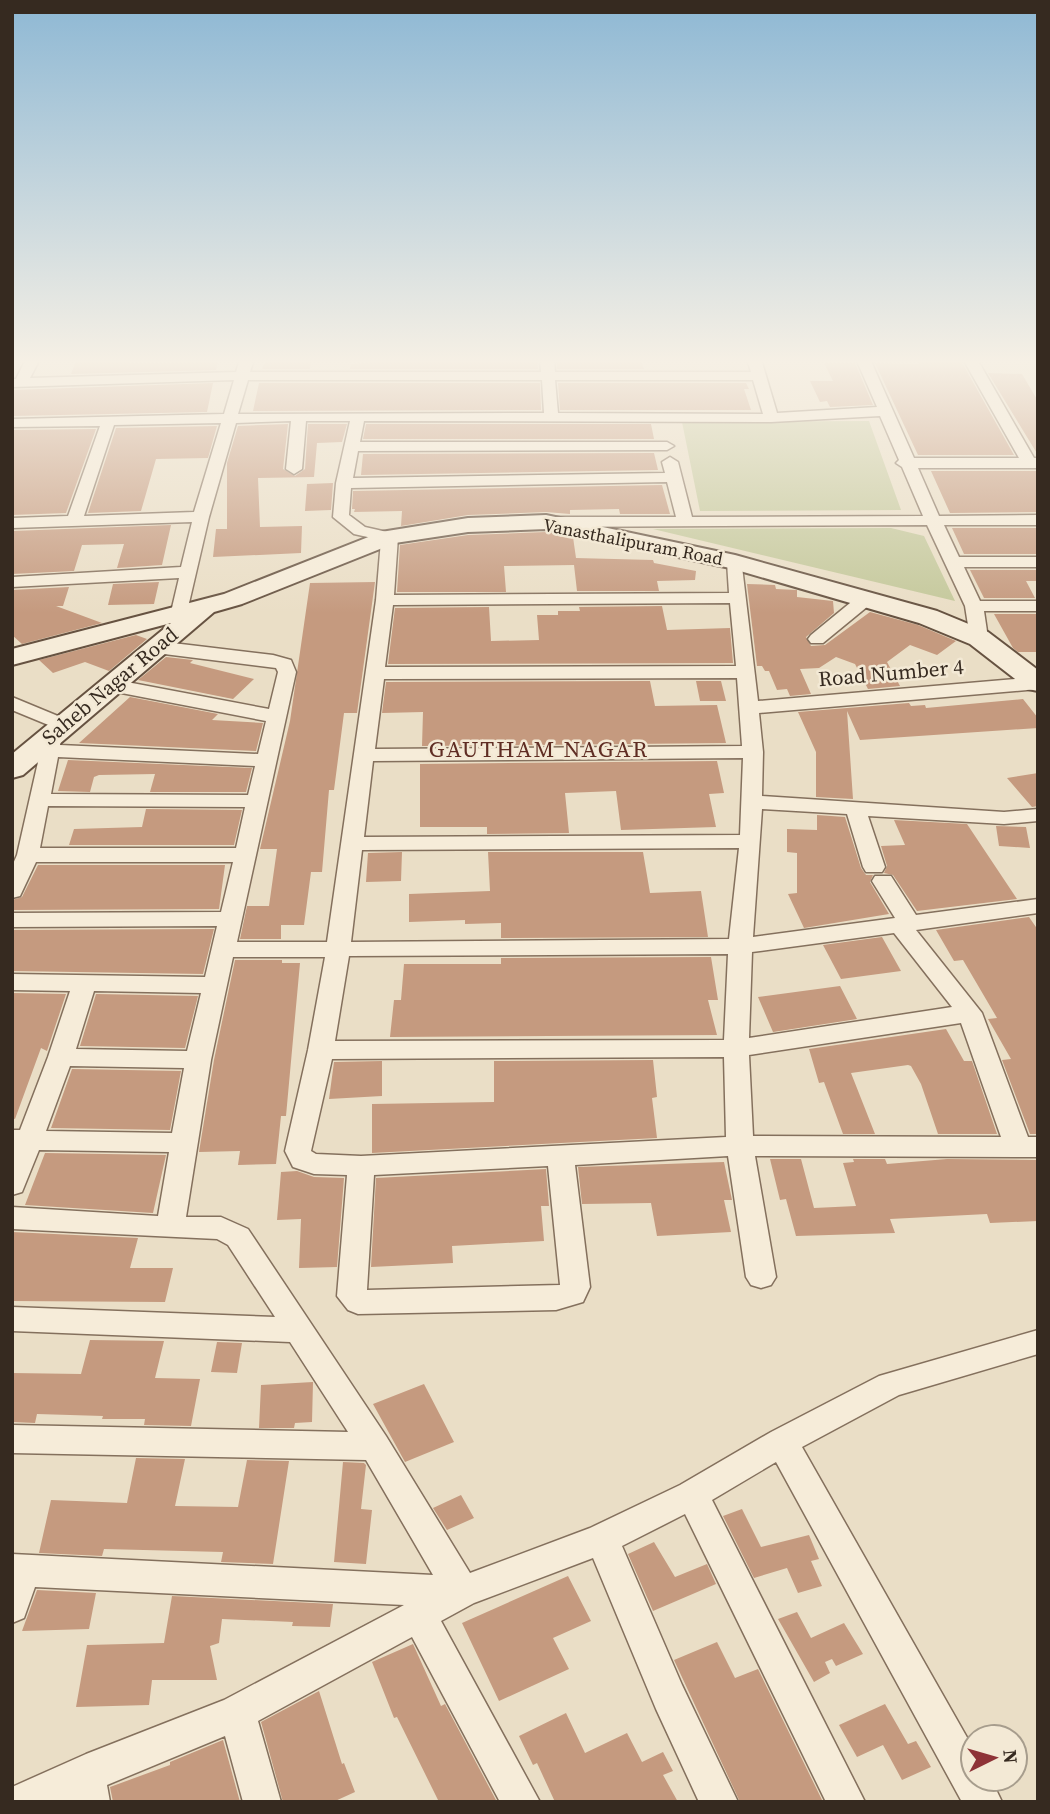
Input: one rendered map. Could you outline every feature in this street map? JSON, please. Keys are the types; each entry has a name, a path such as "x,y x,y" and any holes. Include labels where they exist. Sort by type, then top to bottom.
{"street":[{"path":"74,521 101,444"},
{"path":"180,612 201,517 222,444"},
{"path":"294,469 296,444"},
{"path":"353,444 344,483 341,517 360,531 390,537 385,600 338,949 321,1050 298,1151 303,1160 314,1164 361,1166 740,1146 1028,1148 970,1013 906,925 878,874 855,807"},
{"path":"899,444 974,606 979,638"},
{"path":"1021,444 1033,463"},
{"path":"352,447 667,446 685,520"},
{"path":"906,463 1033,463"},
{"path":"344,483 673,477"},
{"path":"12,523 201,517"},
{"path":"546,522 1038,520"},
{"name":"Vanasthalipuram Road","path":"12,657 266,588 390,537 468,525 546,522 735,562 928,617 979,638 1038,683"},
{"path":"735,562 752,752 751,841 740,946 736,1048 740,1146 761,1277"},
{"path":"954,562 1038,562"},
{"path":"12,582 189,572"},
{"path":"385,600 737,598"},
{"path":"817,639 867,598"},
{"name":"Saheb Nagar Road","path":"12,769 55,736 111,685 209,605"},
{"path":"974,606 1038,606"},
{"path":"156,647 284,664 287,672 198,1060 170,1227"},
{"path":"375,673 746,672"},
{"name":"Road Number 4","path":"749,708 1038,683"},
{"path":"111,685 278,717"},
{"path":"12,703 55,736 268,761"},
{"path":"12,891 28,855 55,736"},
{"path":"363,755 752,752"},
{"path":"41,800 259,801"},
{"path":"752,802 1004,818 1038,815"},
{"path":"351,844 751,841"},
{"path":"28,855 247,855"},
{"path":"224,950 740,946 1038,906"},
{"path":"12,920 232,919"},
{"path":"12,982 217,985"},
{"path":"12,1185 21,1140 61,1057 84,984"},
{"path":"321,1050 736,1048 970,1013"},
{"path":"61,1057 198,1060"},
{"path":"21,1140 183,1143"},
{"path":"361,1166 352,1296 358,1302 556,1298 573,1294 575,1287 561,1156"},
{"path":"12,1218 221,1228 239,1237 297,1330 375,1446 462,1592"},
{"path":"12,1319 297,1330"},
{"path":"21,1802 89,1788 420,1617 462,1592 602,1539 692,1495 782,1442 890,1385 1038,1342"},
{"path":"12,1439 375,1446"},
{"path":"782,1442 983,1802"},
{"path":"692,1495 846,1802"},
{"path":"602,1539 669,1696 719,1802"},
{"path":"12,1607 17,1570 462,1592"},
{"path":"420,1617 521,1802"},
{"path":"237,1713 262,1802"}],"green space":[{"path":"686,444 877,444 901,510 700,511"},
{"path":"891,528 924,536 955,601 653,529"}],"building":[{"path":"12,444 91,444 66,513 12,515"},
{"path":"111,444 212,444 208,458 156,459 141,511 88,513"},
{"path":"233,444 286,444 283,469 295,476 305,469 307,444 317,444 314,477 258,478 260,527 302,526 301,553 213,557 216,529 227,529 227,463"},
{"path":"913,444 1008,444 1014,455 918,455"},
{"path":"1031,444 1038,444 1038,455"},
{"path":"654,453 658,470 361,475 363,454"},
{"path":"931,471 1038,471 1038,512 950,513"},
{"path":"333,483 331,510 305,511 307,484"},
{"path":"662,485 670,514 620,514 619,509 570,510 570,514 546,512 468,515 401,526 402,511 354,512 355,509 352,509 353,491"},
{"path":"171,525 162,565 117,568 124,544 82,545 74,571 12,574 12,531"},
{"path":"952,528 1038,528 1038,554 964,554"},
{"path":"546,532 573,537 576,558 653,560 654,563 696,571 695,580 657,581 659,591 577,591 574,565 504,566 506,592 397,592 400,545 468,535"},
{"path":"970,570 1038,570 1038,581 1026,581 1035,598 984,598"},
{"path":"159,582 154,604 108,605 113,584"},
{"path":"375,582 357,713 344,713 334,790 329,790 322,872 311,872 304,925 281,925 281,939 240,939 247,906 269,906 277,849 260,849 290,721 310,583"},
{"path":"747,584 775,585 776,589 797,590 797,597 833,601 834,613 806,637 811,646 825,645 870,612 918,625 956,641 937,655 910,645 887,662 900,686 868,689 855,664 836,657 819,668 800,669 811,694 790,696 787,689 777,690 769,671 757,666"},
{"path":"69,587 63,606 56,606 102,623 22,644 12,635 12,590"},
{"path":"662,606 667,630 730,628 733,663 388,664 395,608 489,607 491,641 539,640 537,615 580,611 579,607"},
{"path":"994,614 1038,614 1038,652 1018,652 1013,648"},
{"path":"136,635 147,639 109,671 85,662 53,673 39,660"},
{"path":"166,657 193,660 190,663 254,679 233,699 138,680"},
{"path":"650,681 655,706 717,705 726,743 422,746 423,712 382,713 386,682"},
{"path":"696,681 721,681 726,701 700,701"},
{"path":"130,697 218,714 212,720 263,723 256,751 79,743"},
{"path":"1023,699 1038,718 1038,728 860,740 847,711 853,799 816,797 816,752 798,712 909,703 911,706 925,705 926,708"},
{"path":"68,760 252,768 246,792 150,792 155,774 99,775 94,777 90,792 58,791"},
{"path":"717,761 724,793 709,794 716,827 621,830 616,791 565,793 569,833 487,834 487,827 420,827 420,764"},
{"path":"1038,773 1038,806 1032,807 1007,778"},
{"path":"146,809 242,810 234,845 69,845 74,829 142,827"},
{"path":"817,815 845,817 861,868 866,875 873,875 870,882 889,914 804,928 788,894 797,893 797,853 787,852 787,829 817,830"},
{"path":"894,820 967,824 1017,899 917,911 893,875 884,873 887,866 881,846 905,845"},
{"path":"996,826 1026,827 1030,848 999,846"},
{"path":"402,852 401,881 366,882 368,853"},
{"path":"488,852 643,852 650,893 701,891 708,937 501,938 501,923 465,924 465,920 409,922 409,894 490,891"},
{"path":"38,865 225,865 219,909 12,910 12,900 22,897"},
{"path":"1029,917 1038,930 1038,1134 1030,1134 1002,1060 1011,1059 988,1019 997,1018 963,960 954,961 936,930"},
{"path":"214,929 203,974 12,971 12,930"},
{"path":"882,937 901,971 841,979 823,945"},
{"path":"711,957 718,1000 708,1000 717,1035 390,1037 394,1000 401,1000 404,964 501,964 501,958"},
{"path":"235,960 282,960 282,963 300,963 286,1116 281,1116 276,1164 238,1165 240,1151 199,1152 214,1060"},
{"path":"840,986 857,1019 773,1032 758,997"},
{"path":"12,993 66,994 47,1051 41,1048 15,1119 12,1118"},
{"path":"96,994 198,996 185,1048 80,1046"},
{"path":"946,1029 964,1061 972,1061 997,1134 938,1134 921,1084 908,1065 851,1073 875,1134 843,1134 824,1082 819,1083 809,1049"},
{"path":"653,1060 657,1097 652,1098 657,1138 372,1153 372,1104 494,1102 494,1061"},
{"path":"382,1061 382,1096 329,1099 334,1062"},
{"path":"72,1069 181,1071 170,1130 51,1128"},
{"path":"45,1153 166,1155 153,1213 25,1205"},
{"path":"770,1159 801,1159 814,1208 856,1206 843,1163 854,1162 853,1159 885,1159 887,1164 947,1159 1038,1160 1038,1221 990,1223 987,1214 890,1219 895,1233 796,1236 786,1199 780,1200"},
{"path":"724,1162 732,1200 724,1200 731,1232 657,1236 651,1203 582,1204 578,1167"},
{"path":"546,1169 549,1206 541,1206 544,1241 452,1246 453,1263 371,1267 376,1178"},
{"path":"297,1171 314,1177 344,1178 337,1267 299,1268 301,1219 277,1220 281,1172"},
{"path":"12,1232 138,1238 130,1268 173,1268 165,1302 12,1301"},
{"path":"90,1340 164,1341 155,1378 200,1379 191,1426 144,1425 145,1419 37,1414 35,1423 12,1422 12,1373 81,1374"},
{"path":"217,1342 242,1343 237,1373 211,1372"},
{"path":"313,1382 312,1422 295,1423 294,1428 259,1428 261,1385"},
{"path":"424,1384 454,1442 405,1462 373,1404"},
{"path":"136,1458 185,1459 175,1506 238,1507 247,1460 289,1461 273,1564 221,1562 223,1552 104,1549 102,1556 39,1553 51,1500 127,1503"},
{"path":"343,1462 366,1465 361,1509 372,1510 366,1564 334,1562"},
{"path":"461,1495 474,1518 447,1530 433,1508"},
{"path":"742,1509 761,1547 809,1535 819,1559 811,1561 822,1586 798,1593 787,1568 754,1578 723,1516"},
{"path":"654,1542 675,1577 707,1564 716,1584 653,1611 628,1554"},
{"path":"568,1576 591,1621 553,1638 569,1669 499,1701 462,1623"},
{"path":"37,1590 96,1593 89,1629 22,1631"},
{"path":"172,1596 333,1604 330,1627 292,1626 293,1622 222,1619 219,1643 210,1646 217,1680 152,1680 149,1705 76,1707 87,1645 164,1643"},
{"path":"797,1612 811,1638 844,1623 863,1654 836,1666 832,1659 825,1662 830,1673 814,1682 778,1619"},
{"path":"717,1642 735,1678 758,1669 823,1802 740,1802 674,1660"},
{"path":"413,1644 441,1706 445,1704 497,1802 439,1802 397,1717 394,1718 372,1662"},
{"path":"319,1691 342,1764 344,1763 355,1792 333,1802 283,1802 261,1722"},
{"path":"885,1704 908,1744 916,1741 931,1767 902,1780 883,1745 857,1757 839,1725"},
{"path":"566,1713 585,1753 627,1733 642,1762 663,1752 673,1771 663,1775 678,1802 555,1802 537,1763 533,1765 519,1736"},
{"path":"223,1740 240,1802 113,1802 110,1787 170,1765 170,1762"}],"district":[{"name":"GAUTHAM NAGAR","path":"539,749"}]}
